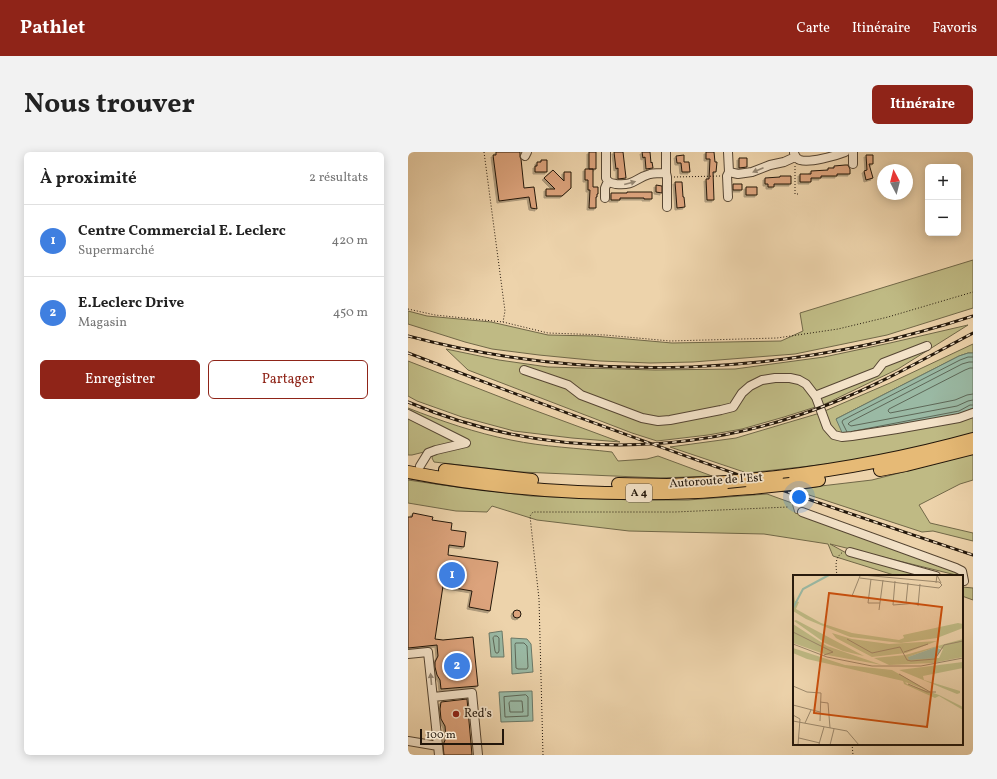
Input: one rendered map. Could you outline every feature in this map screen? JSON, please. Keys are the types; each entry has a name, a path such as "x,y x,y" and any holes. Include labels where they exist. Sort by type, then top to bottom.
{"highway":[{"name":"Autoroute de l’Est","path":"414,464 538,481 610,484 727,482 820,472 861,465 973,439"},
{"name":"Autoroute de l’Est","path":"408,472 484,484 536,489 596,492 698,492 752,488 842,477 906,465 973,448"}],"street":[{"path":"605,198 605,188 608,181 606,178 606,152"},
{"path":"666,152 667,207"},
{"path":"728,152 728,197"},
{"path":"728,174 752,172 770,165 784,162 794,155 800,160 810,160 826,158 845,152"},
{"path":"853,152 854,164"},
{"path":"608,181 613,183 629,184 650,174 666,175"},
{"path":"815,396 876,372 883,363 927,346"},
{"path":"524,370 568,385 581,395 635,416 658,421 678,419 722,410 733,406 742,392 750,386 762,380 782,378 799,380 806,384 815,396 823,413 827,428 834,435 842,437 897,430 959,418 973,413"},
{"path":"408,414 466,443 428,453 414,464"},
{"path":"802,512 956,568 962,571 962,575"},
{"path":"850,552 932,575"},
{"path":"963,581 973,580"},
{"path":"408,654 428,652 439,755"},
{"path":"433,697 472,693 478,755"},
{"path":"408,741 438,746"}],"path":[{"path":"484,152 505,311 503,322"},
{"path":"794,155 795,194 798,194"},
{"path":"666,175 728,174"},
{"path":"408,309 435,315 503,322 548,333 605,335 670,341 777,338 845,327 888,317 973,292"},
{"path":"543,755 540,600 530,516 533,512 675,512 788,507"},
{"path":"837,575 836,562 839,554 844,551 850,552"},
{"path":"852,745 853,755"}],"shaded area":[{"path":"973,260 973,308 887,335 795,354 693,362 650,363 600,361 492,349 408,324 408,311 427,316 491,322 548,335 594,336 672,343 781,341 803,331 800,313"},
{"path":"968,325 898,369 825,404 742,429 657,441 632,433 468,370 446,349 499,360 548,367 655,370 735,369 824,357"},
{"path":"973,344 973,353 959,356 836,419 973,412 973,433 900,452 855,461 747,473 670,447 736,438 820,413 890,383"},
{"path":"408,361 620,442 514,431 462,417 417,401 408,396"},
{"path":"408,408 433,418 498,437 536,444 612,452 618,461 647,459 658,456 712,476 660,478 521,472 434,462 432,458 434,452 428,451 408,455"},
{"path":"973,454 973,480 960,484 919,505 930,523 973,533 973,541 933,531 922,532 803,493 798,490 872,480"},
{"path":"408,480 531,496 634,500 688,500 767,494 792,503 795,513 837,526 959,572 960,575 830,544 850,555 918,575 894,575 833,556 828,544 764,534 629,531 537,520 492,506 487,512 456,511 408,503"},
{"path":"963,587 973,588 973,600 963,596"}],"water":[{"path":"973,353 973,408 960,414 844,437 836,419 959,356"},
{"path":"502,631 504,657 491,657 489,633"},
{"path":"511,638 527,639 531,644 533,672 512,674"},
{"path":"532,691 533,721 501,722 499,692"}],"building":[{"path":"496,152 520,152 524,188 534,187 537,209 531,208 529,197 499,201 493,155 496,155"},
{"path":"589,152 596,152 596,169 589,169"},
{"path":"614,152 623,152 626,178 618,179 618,168 616,169"},
{"path":"642,152 650,152 653,168 646,169 645,157 643,158"},
{"path":"706,152 714,152 715,162 717,162 716,172 713,172 714,200 707,200 706,179 709,179 710,159 706,159"},
{"path":"684,155 684,162 689,162 690,172 682,172 681,163 677,163 676,156"},
{"path":"866,155 873,155 873,164 869,164 873,178 866,180 864,171 867,170"},
{"path":"739,158 747,158 747,167 739,168"},
{"path":"541,160 547,160 547,172 535,172 537,162 541,162"},
{"path":"848,165 850,174 821,176 821,178 811,178 811,182 800,182 800,174 811,174 811,171 828,170 828,168 834,168 834,166"},
{"path":"585,169 593,169 593,187 598,187 596,208 589,208 590,190 588,190 588,180 585,180"},
{"path":"553,170 564,181 564,172 571,172 571,188 562,196 546,196 546,189 555,189 544,178"},
{"path":"791,176 791,184 774,184 774,187 768,187 768,184 765,184 765,178"},
{"path":"675,182 682,182 685,207 677,208"},
{"path":"733,184 742,184 742,190 733,190"},
{"path":"656,185 662,186 662,193 656,192"},
{"path":"746,187 757,187 757,195 746,195"},
{"path":"652,192 652,199 620,198 620,200 611,200 611,193"},
{"path":"413,513 433,517 432,520 452,523 451,530 466,532 464,547 449,545 448,555 498,562 490,611 469,607 472,591 443,586 435,639 443,640 473,637 478,686 441,689 440,680 435,667 435,662 438,656 437,645 408,648 408,517 412,517"},
{"path":"517,610 520,611 520,617 517,618 514,617 513,614 514,611"},
{"path":"467,699 472,755 444,755 443,745 446,738 445,726 441,719 441,702"}],"railway":[{"path":"408,336 478,352 549,362 621,367 692,367 763,362 834,351 904,336 973,316"},
{"path":"408,402 460,421 513,434 566,442 620,445 674,442 727,434 780,421 832,403 886,379 973,333"},
{"path":"408,353 689,457 973,555"}],"place":[{"name":"Centre Commercial E. Leclerc","path":"452,575"},
{"name":"E.Leclerc Drive","path":"457,666"},
{"name":"Red's","path":"456,714"}]}
